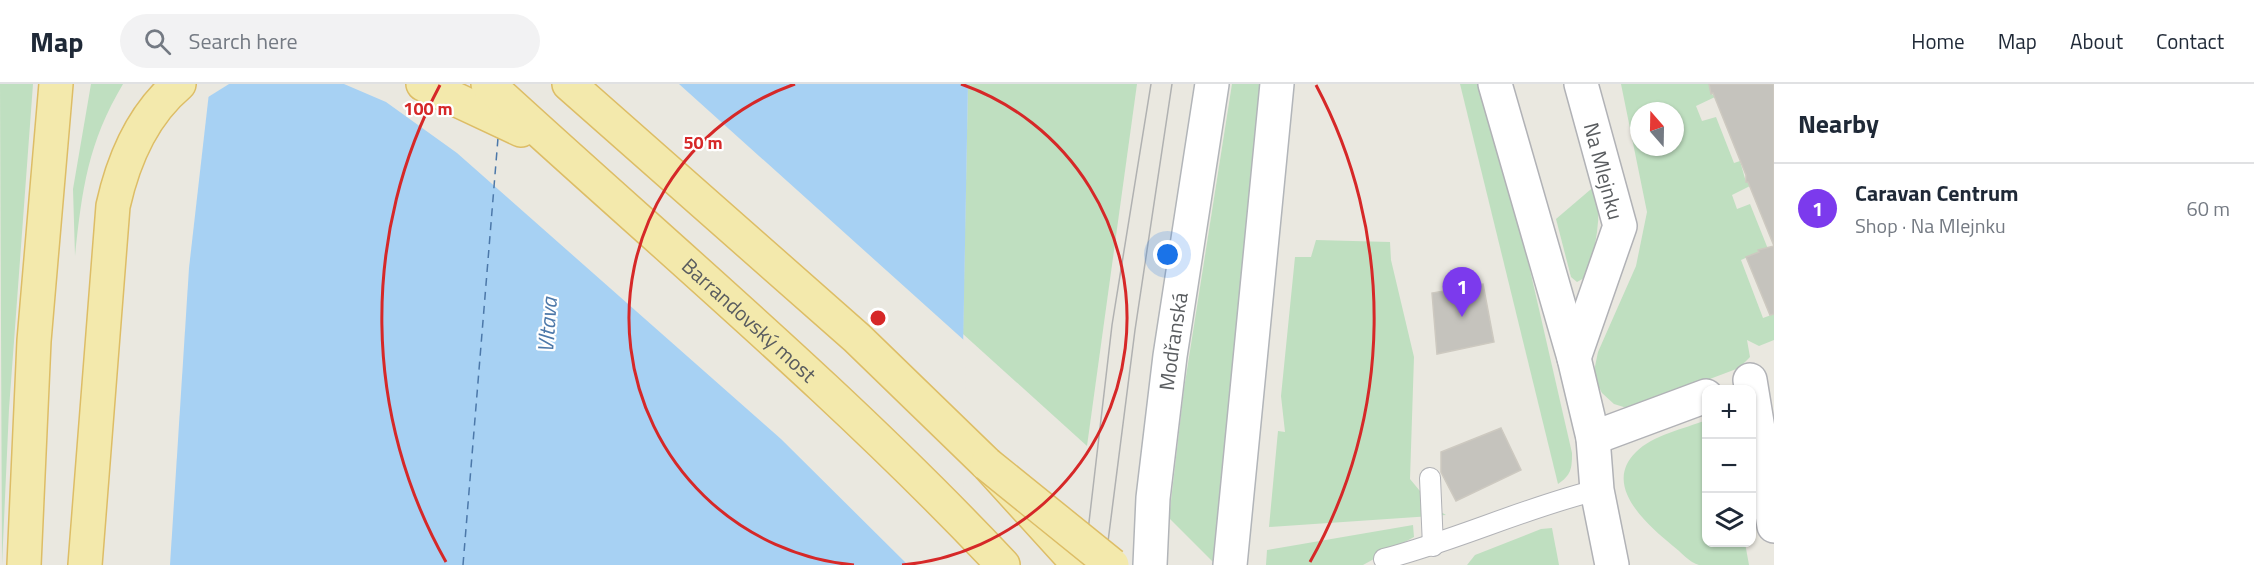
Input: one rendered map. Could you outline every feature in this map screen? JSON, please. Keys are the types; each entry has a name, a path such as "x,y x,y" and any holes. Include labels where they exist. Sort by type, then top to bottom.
{"main road":[{"path":"24,565 34,341 56,84"},
{"path":"85,565 107,257 113,206 119,178 129,153 144,126 179,84"},
{"path":"423,84 504,121 565,155"},
{"name":"Barrandovský most","path":"488,84 831,394 938,495 1003,565"},
{"path":"569,84 857,338 987,464 1079,565"},
{"path":"987,464 1112,565"}],"street":[{"name":"Modřanská","path":"1150,565 1153,498 1170,356 1212,84"},
{"path":"1230,565 1277,84"},
{"path":"1495,84 1574,358 1593,438 1597,490 1612,565"},
{"name":"Na Mlejnku","path":"1574,358 1620,226 1581,84"},
{"path":"1750,380 1774,526"},
{"path":"1593,438 1702,398"}],"lane":[{"path":"1430,478 1433,546"},
{"path":"1384,559 1433,546 1556,500 1597,490"}],"green space":[{"path":"0,84 33,84 9,409 2,565"},
{"path":"91,84 123,84 102,126 88,167 75,256 73,189"},
{"path":"968,84 1137,84 1087,446 963,334"},
{"path":"1232,84 1260,84 1214,563 1169,518 1184,389"},
{"path":"1460,84 1480,84 1522,235 1572,453 1570,471 1566,478 1558,484"},
{"path":"1621,84 1709,84 1711,93 1715,97 1696,106 1702,121 1716,117 1734,163 1740,161 1746,182 1750,186 1732,195 1737,209 1750,204 1768,249 1759,250 1741,260 1763,318 1774,314 1774,340 1759,346 1747,340 1750,357 1739,368 1630,409 1614,404 1602,393 1593,376 1598,352 1636,266 1647,212 1636,156 1684,156 1684,102 1630,102 1630,128"},
{"path":"1597,184 1599,208 1593,254 1586,277 1577,282 1571,277 1556,219"},
{"path":"1316,240 1390,242 1391,260 1414,357 1410,479 1434,508 1446,515 1269,527 1278,431 1285,432 1281,396 1295,257 1311,257"},
{"path":"1702,421 1702,547 1746,547 1749,565 1699,565 1692,562 1652,528 1632,504 1626,491 1624,478 1627,465 1643,446"},
{"path":"1413,525 1414,537 1363,565 1266,565 1267,550"},
{"path":"1552,528 1559,565 1467,565 1475,555 1541,529"}],"water":[{"name":"Vltava","path":"210,84 968,84 959,565 170,565 189,268"}],"pier":[{"path":"207,84 229,84 205,99"},
{"path":"344,84 679,84 966,342 962,565 908,565 781,439 457,153 386,102"}],"building":[{"path":"1709,84 1774,84 1774,246 1748,182 1746,182 1746,175 1713,93 1711,94"},
{"path":"1774,246 1774,314 1770,315 1746,257 1759,252 1758,250"},
{"path":"1483,284 1494,342 1437,354 1432,293"},
{"path":"1501,428 1521,470 1456,501 1441,472 1441,452"}],"ferry route":[{"path":"463,565 498,138"}],"tram line":[{"path":"1084,565 1112,325 1151,84"},
{"path":"1105,565 1135,330 1172,84"}],"place":[{"name":"Caravan Centrum","path":"1462,317"}]}
